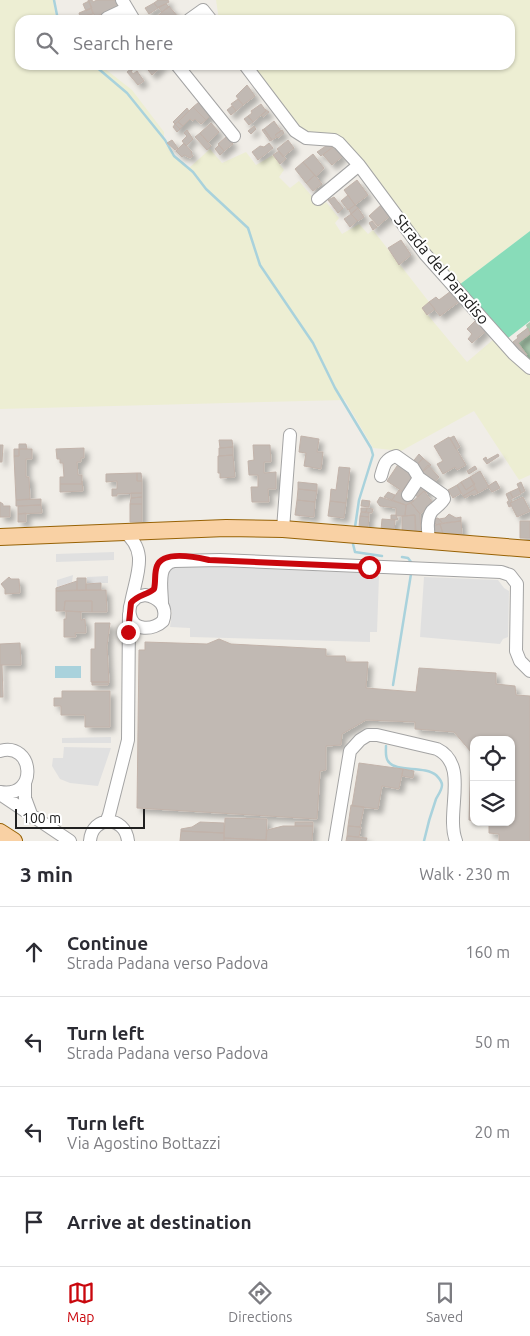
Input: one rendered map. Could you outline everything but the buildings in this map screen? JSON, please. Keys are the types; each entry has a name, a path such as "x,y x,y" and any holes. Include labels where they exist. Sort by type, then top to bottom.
{"main road":[{"path":"0,537 226,528 284,529 530,549"},
{"path":"0,832 14,841"}],"street":[{"path":"111,15 124,4 131,15"},
{"path":"181,70 234,136"},
{"name":"Strada del Paradiso","path":"249,70 295,131 306,138 334,140 339,143 359,165 425,254 514,354 530,368"},
{"path":"318,199 359,165"},
{"path":"284,529 290,435"},
{"path":"381,476 385,461 396,456 413,468 419,478 443,495 444,499 428,518 429,540"},
{"path":"408,495 419,478"},
{"path":"0,793 32,817 65,838 88,832 92,835 106,822 128,740 130,608 140,554 134,542 123,531"},
{"path":"209,560 198,557 171,556 159,562 156,567 154,589 145,595 137,597 130,608 135,624 145,628 153,627 163,621 165,614 162,604 162,571 166,564 174,561 209,560 505,573 513,577 517,584 516,651 520,661 530,671"},
{"path":"145,595 153,597 162,604"},
{"path":"129,654 133,638 145,628"},
{"path":"335,841 350,752 360,740 368,735 377,735 437,749 444,752 452,762 455,780 452,822 456,841"},
{"path":"0,751 13,751 20,754 25,760 28,772 25,783 26,798 32,817"},
{"path":"0,793 17,791 25,783"},
{"path":"106,822 116,823 121,826 125,830 128,841"}],"green space":[{"path":"0,0 53,0 55,15 15,15 15,70 106,70 132,90 164,132 164,141 172,155 189,168 210,149 222,163 246,152 256,165 273,155 284,170 279,177 290,188 299,181 320,206 326,202 339,218 335,223 342,234 359,224 368,234 373,230 429,302 422,308 467,362 495,338 530,371 530,475 519,480 474,411 401,451 373,448 345,400 0,409"},
{"path":"216,0 530,0 530,231 459,285 425,249 348,147 305,130 296,124 253,70 515,70 515,15 218,15"},
{"path":"530,231 530,321 508,338 459,285"},
{"path":"530,322 530,360 527,356 523,358 513,342 527,328 526,325"}],"shaded area":[{"path":"114,552 114,560 56,562 56,554"},
{"path":"173,565 364,573 379,576 377,632 370,632 370,642 190,637 190,628 170,627 172,612 166,599 167,568 173,568"},
{"path":"73,575 72,582 57,587 57,580"},
{"path":"108,576 108,583 87,583 87,577"},
{"path":"424,577 498,580 509,591 508,637 503,639 500,644 420,637"},
{"path":"111,737 111,743 62,743 62,738"},
{"path":"64,747 111,748 98,786 70,783 60,779 52,766 53,758 63,758"}],"water":[{"path":"55,666 81,666 81,678 55,678"}],"waterway":[{"path":"54,0 57,15"},
{"path":"100,70 127,93 165,140 174,156 193,172 206,189 248,228 260,265 313,343 335,388 371,448 373,455 359,500 355,527"},
{"path":"353,544 355,552 382,556"},
{"path":"402,557 408,558 411,562"},
{"path":"393,685 411,574"},
{"path":"386,746 386,758 392,765 431,772 441,782 441,789 434,804 424,841"}],"route":[{"path":"128,632 131,603 137,597 145,595 154,589 157,564 164,558 171,556 198,557 209,560 369,567"}]}
